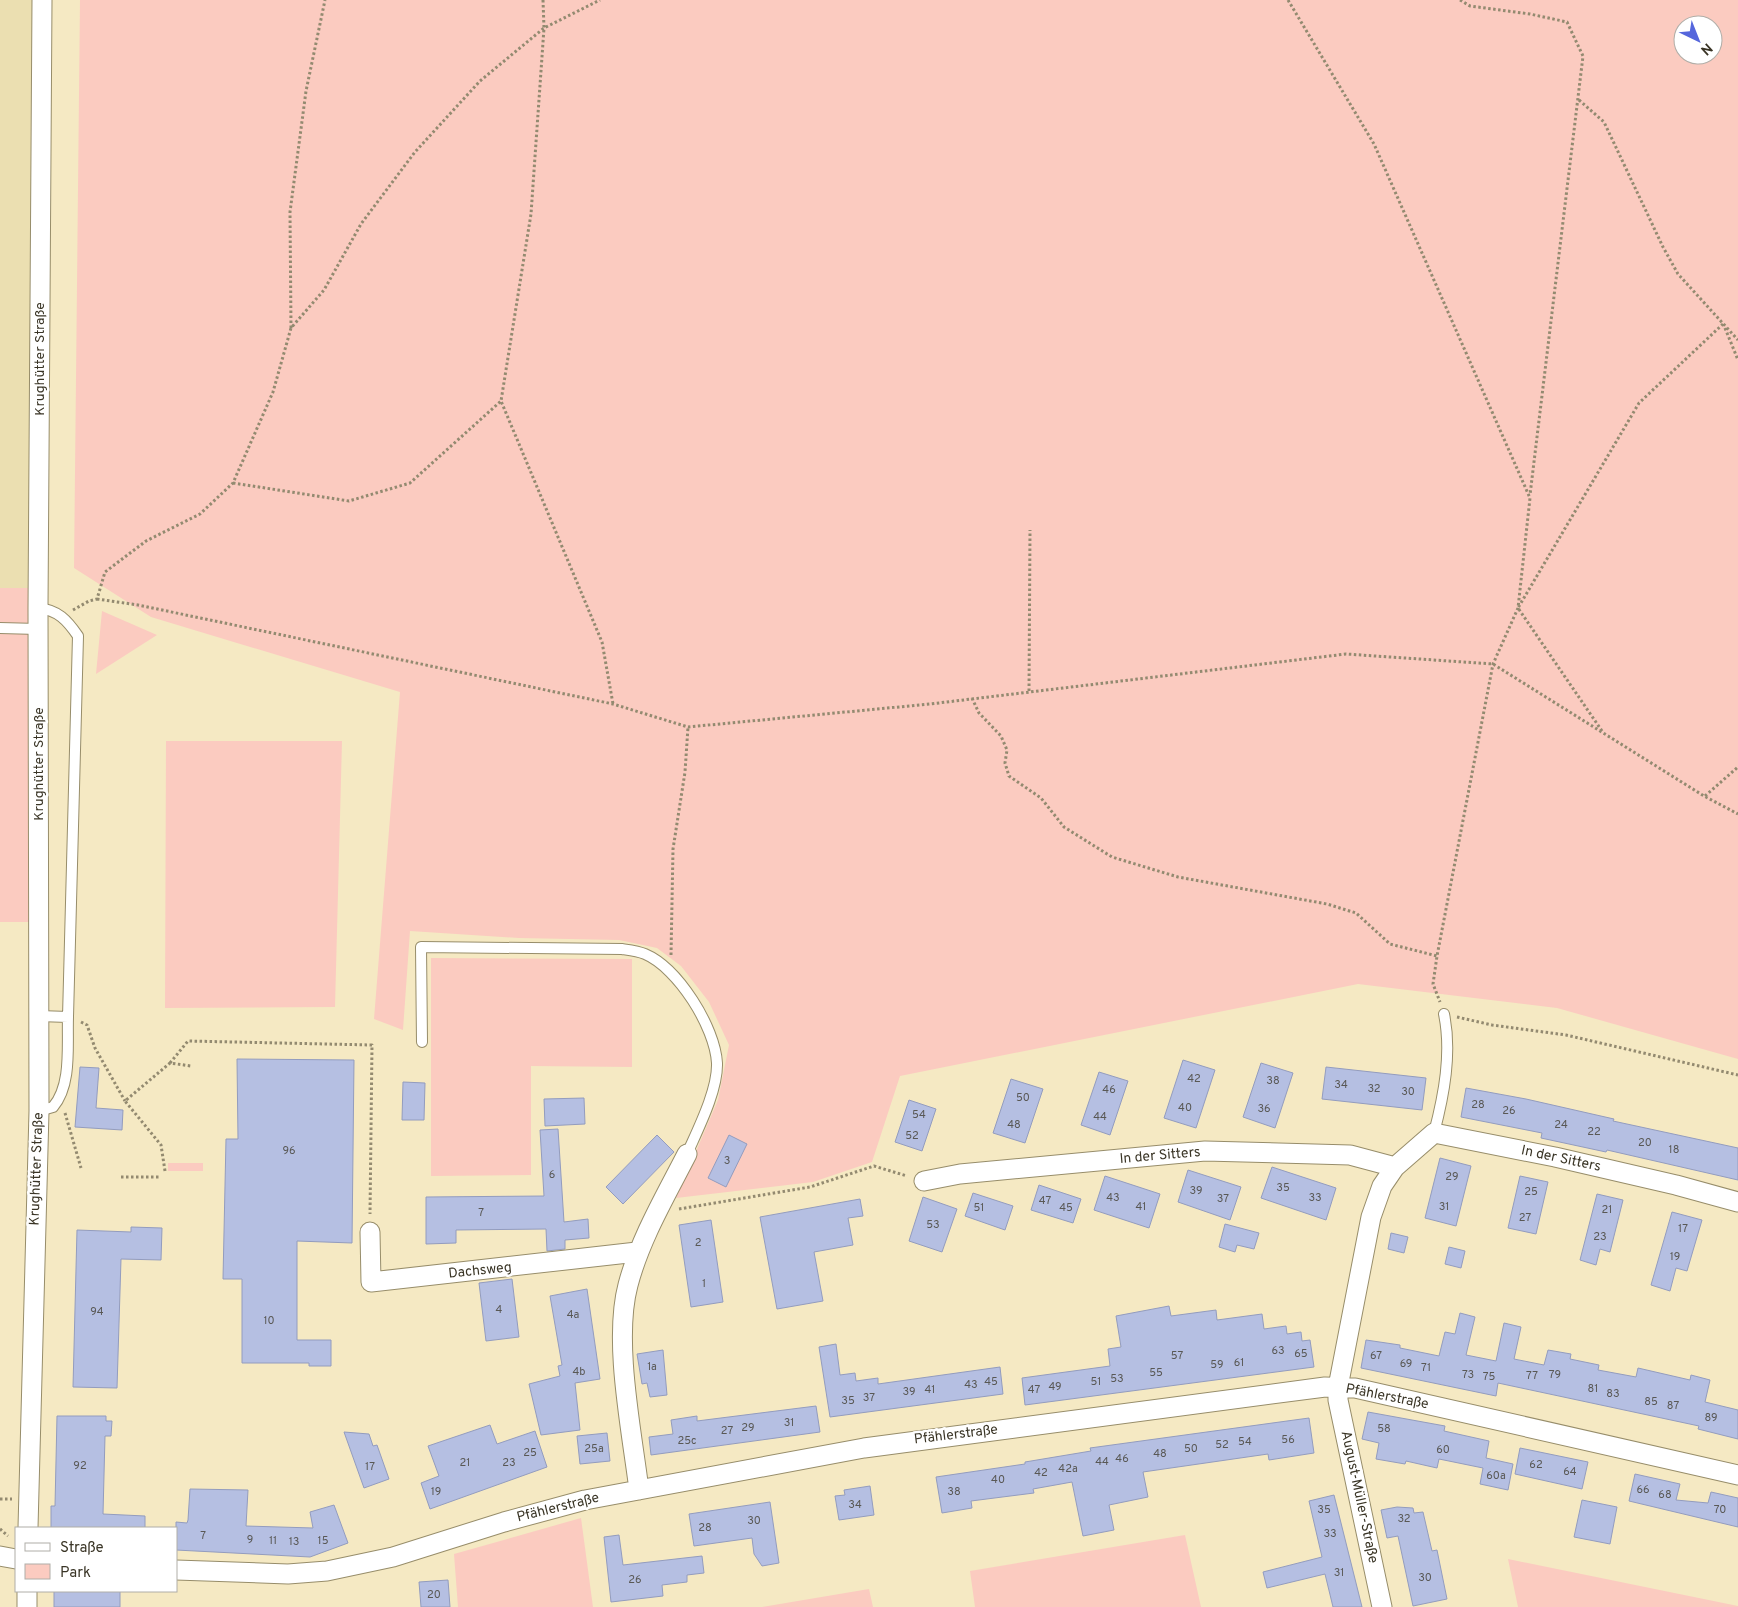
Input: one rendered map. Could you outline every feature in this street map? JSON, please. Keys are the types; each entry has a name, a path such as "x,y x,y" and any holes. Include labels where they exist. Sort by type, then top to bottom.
{"street":[{"name":"Krughütter Straße","path":"28,1527 39,1111 38,608 42,0"},
{"path":"1338,1387 1371,1218 1382,1186 1395,1167 1434,1133"},
{"name":"In der Sitters","path":"1434,1133 1555,1157 1676,1185 1738,1202"},
{"name":"In der Sitters","path":"924,1181 960,1174 1205,1151 1350,1155 1395,1167"},
{"path":"639,1490 622,1345 627,1288 637,1252 687,1154"},
{"name":"Dachsweg","path":"370,1232 371,1282 637,1252"},
{"name":"Pfählerstraße","path":"178,1570 288,1574 327,1571 393,1557 504,1522 576,1503 873,1446 1338,1387 1365,1390 1738,1476"},
{"name":"August-Müller-Straße","path":"1338,1387 1338,1400 1382,1607"},
{"path":"0,1556 15,1559"},
{"path":"27,1592 27,1607"}],"lane":[{"path":"38,608 51,609 66,618 78,636 67,1056 61,1098 53,1108 39,1111"},
{"path":"0,628 38,629"},
{"path":"422,1042 421,947 622,948 645,954 671,974 685,989 710,1030 717,1064 710,1102 687,1154"},
{"path":"1434,1133 1444,1096 1448,1035 1444,1014"},
{"path":"39,1016 68,1018"}],"path":[{"path":"97,599 105,572 146,540 200,514 233,483 273,392 291,328 290,212 306,91 326,0"},
{"path":"543,0 544,28 531,214 501,401 602,642 613,704"},
{"path":"291,328 324,290 361,224 415,152 480,81 544,28 600,0"},
{"path":"1288,0 1374,144 1530,498"},
{"path":"1460,0 1470,6 1530,14 1567,22 1583,56 1518,608 1604,734"},
{"path":"1578,100 1604,122 1663,247 1678,274 1738,340"},
{"path":"1723,324 1738,360"},
{"path":"1723,324 1640,403 1518,608 1493,664 1436,956 1433,984 1444,1014 1492,1025 1566,1035 1738,1076"},
{"path":"233,483 350,501 410,483 501,401"},
{"path":"1029,691 1030,530"},
{"path":"66,618 76,607 97,599 138,605 613,704 688,727 920,705 1346,654 1493,664 1704,796 1738,814"},
{"path":"972,698 980,713 1001,736 1007,750 1005,763 1009,776 1041,798 1064,827 1112,857 1178,877 1327,904 1356,913 1390,944 1436,956"},
{"path":"671,974 672,849 686,772 688,727"},
{"path":"1704,796 1738,767"},
{"path":"68,1018 77,1019 87,1025 95,1048 125,1101 161,1145 165,1171"},
{"path":"125,1101 170,1063 188,1041 372,1045 370,1232"},
{"path":"170,1063 191,1066"},
{"path":"61,1098 81,1168"},
{"path":"658,1212 810,1187 874,1166 924,1181"},
{"path":"121,1177 160,1177"},
{"path":"0,1499 8,1499"},
{"path":"0,1529 8,1536"}],"shaded area":[{"path":"0,0 32,0 41,588 0,588"}],"green space":[{"path":"80,0 1738,0 1738,1059 1557,1008 1358,984 900,1076 872,1162 813,1182 676,1198 718,1100 729,1045 709,1002 681,966 657,948 619,940 519,938 410,931 403,1030 374,1019 400,692 151,617 74,568"},
{"path":"0,588 41,588 34,922 0,922"},
{"path":"102,611 157,635 96,674"},
{"path":"166,741 342,741 335,1007 165,1008"},
{"path":"431,958 632,959 632,1067 531,1066 531,1175 431,1176"},
{"path":"168,1163 203,1163 203,1171 168,1171"},
{"path":"581,1518 593,1607 458,1607 454,1554"},
{"path":"1185,1535 1201,1607 975,1607 970,1571"},
{"path":"1508,1559 1738,1606 1738,1607 1518,1607"},
{"path":"869,1589 873,1607 762,1607"}],"building":[{"path":"237,1059 354,1060 352,1243 297,1241 297,1340 331,1340 331,1366 309,1366 309,1363 242,1363 242,1279 223,1279 226,1139 238,1139"},
{"path":"1183,1060 1215,1070 1196,1128 1164,1118"},
{"path":"1261,1063 1293,1073 1275,1128 1243,1117"},
{"path":"80,1067 99,1068 96,1108 123,1110 122,1130 75,1127"},
{"path":"1326,1067 1426,1078 1422,1110 1322,1099"},
{"path":"1099,1072 1128,1081 1110,1135 1081,1125"},
{"path":"1011,1079 1043,1089 1025,1143 993,1133"},
{"path":"403,1082 425,1083 424,1120 402,1120"},
{"path":"1466,1088 1526,1099 1614,1119 1613,1121 1738,1148 1738,1180 1607,1150 1606,1152 1541,1138 1542,1133 1461,1117"},
{"path":"584,1098 585,1124 545,1126 544,1099"},
{"path":"909,1100 936,1109 922,1151 895,1142"},
{"path":"558,1129 564,1222 588,1219 589,1238 565,1240 565,1249 547,1251 546,1229 456,1230 456,1243 426,1244 426,1197 544,1196 540,1130"},
{"path":"657,1135 674,1152 623,1204 606,1187"},
{"path":"729,1135 747,1144 726,1187 708,1178"},
{"path":"1440,1158 1471,1166 1456,1226 1425,1218"},
{"path":"1272,1167 1336,1188 1326,1220 1261,1198"},
{"path":"1188,1170 1241,1187 1230,1220 1178,1202"},
{"path":"1105,1176 1160,1194 1149,1228 1094,1210"},
{"path":"1520,1176 1548,1182 1536,1234 1508,1228"},
{"path":"1039,1185 1081,1199 1073,1223 1031,1210"},
{"path":"973,1193 1013,1206 1005,1230 965,1216"},
{"path":"1597,1194 1623,1200 1610,1252 1600,1249 1596,1265 1580,1260"},
{"path":"923,1197 957,1209 942,1252 909,1241"},
{"path":"860,1199 863,1216 848,1218 853,1245 814,1252 823,1301 777,1309 760,1217"},
{"path":"1672,1212 1702,1220 1687,1271 1676,1268 1670,1291 1651,1285"},
{"path":"711,1220 723,1302 691,1307 679,1225"},
{"path":"1225,1224 1259,1233 1254,1249 1237,1245 1235,1252 1219,1247"},
{"path":"131,1227 162,1228 161,1260 121,1259 117,1388 73,1387 77,1230 131,1232"},
{"path":"1391,1233 1408,1237 1404,1253 1388,1249"},
{"path":"1449,1247 1465,1251 1461,1268 1445,1264"},
{"path":"512,1279 519,1337 486,1341 479,1283"},
{"path":"587,1289 600,1379 575,1383 580,1430 541,1435 529,1384 560,1376 558,1366 562,1365 550,1296"},
{"path":"1169,1306 1171,1316 1216,1310 1217,1320 1262,1314 1264,1329 1286,1326 1287,1334 1301,1332 1302,1341 1310,1340 1314,1367 1025,1405 1022,1378 1110,1366 1108,1349 1121,1347 1116,1316"},
{"path":"1460,1313 1475,1317 1466,1355 1496,1361 1504,1323 1521,1327 1514,1359 1544,1365 1548,1350 1571,1354 1570,1359 1599,1365 1598,1370 1636,1377 1638,1368 1690,1380 1691,1375 1710,1380 1705,1402 1738,1410 1738,1439 1698,1429 1699,1426 1498,1383 1496,1396 1361,1368 1366,1340 1400,1345 1400,1348 1439,1356 1445,1332 1455,1334"},
{"path":"836,1344 840,1375 855,1373 856,1381 878,1378 878,1384 1000,1367 1003,1394 830,1417 819,1347"},
{"path":"663,1350 667,1395 650,1397 647,1383 642,1384 637,1354"},
{"path":"816,1406 820,1432 651,1455 649,1437 673,1434 671,1420 697,1416 697,1421"},
{"path":"1368,1412 1445,1426 1444,1431 1489,1441 1486,1458 1513,1464 1508,1490 1480,1484 1483,1468 1439,1459 1437,1468 1406,1461 1405,1464 1376,1459 1379,1443 1362,1439"},
{"path":"57,1416 106,1416 106,1421 112,1421 111,1436 105,1436 103,1514 145,1516 145,1527 51,1527 51,1506 55,1506"},
{"path":"1309,1418 1314,1453 1269,1460 1268,1454 1143,1472 1148,1497 1109,1505 1114,1530 1083,1536 1072,1482 1033,1489 1034,1493 971,1501 972,1508 942,1513 936,1477 1025,1464 1025,1462 1091,1451 1090,1448"},
{"path":"490,1425 497,1444 535,1431 547,1467 430,1509 421,1483 439,1476 428,1446"},
{"path":"344,1432 369,1434 373,1446 377,1445 389,1479 364,1488"},
{"path":"607,1433 610,1461 580,1464 577,1436"},
{"path":"1520,1448 1588,1462 1582,1489 1515,1474"},
{"path":"1635,1474 1680,1484 1676,1500 1708,1503 1711,1492 1738,1498 1738,1527 1629,1501"},
{"path":"870,1486 874,1515 839,1520 835,1496 845,1495 844,1490"},
{"path":"190,1489 248,1490 246,1526 313,1528 310,1512 334,1505 348,1543 310,1557 178,1550 178,1527 176,1527 176,1522 187,1523"},
{"path":"1334,1495 1362,1607 1333,1607 1325,1574 1267,1588 1263,1572 1322,1557 1309,1501"},
{"path":"1582,1500 1617,1507 1610,1544 1574,1537"},
{"path":"770,1502 779,1563 762,1566 754,1554 752,1538 694,1546 689,1514"},
{"path":"1397,1507 1413,1508 1414,1513 1423,1512 1432,1551 1437,1550 1447,1599 1413,1606 1398,1536 1387,1538 1381,1510"},
{"path":"619,1535 623,1565 702,1556 704,1573 687,1575 687,1582 662,1585 663,1596 611,1602 604,1537"},
{"path":"448,1580 450,1607 421,1607 419,1582"},
{"path":"54,1592 120,1592 120,1607 54,1607"}]}
